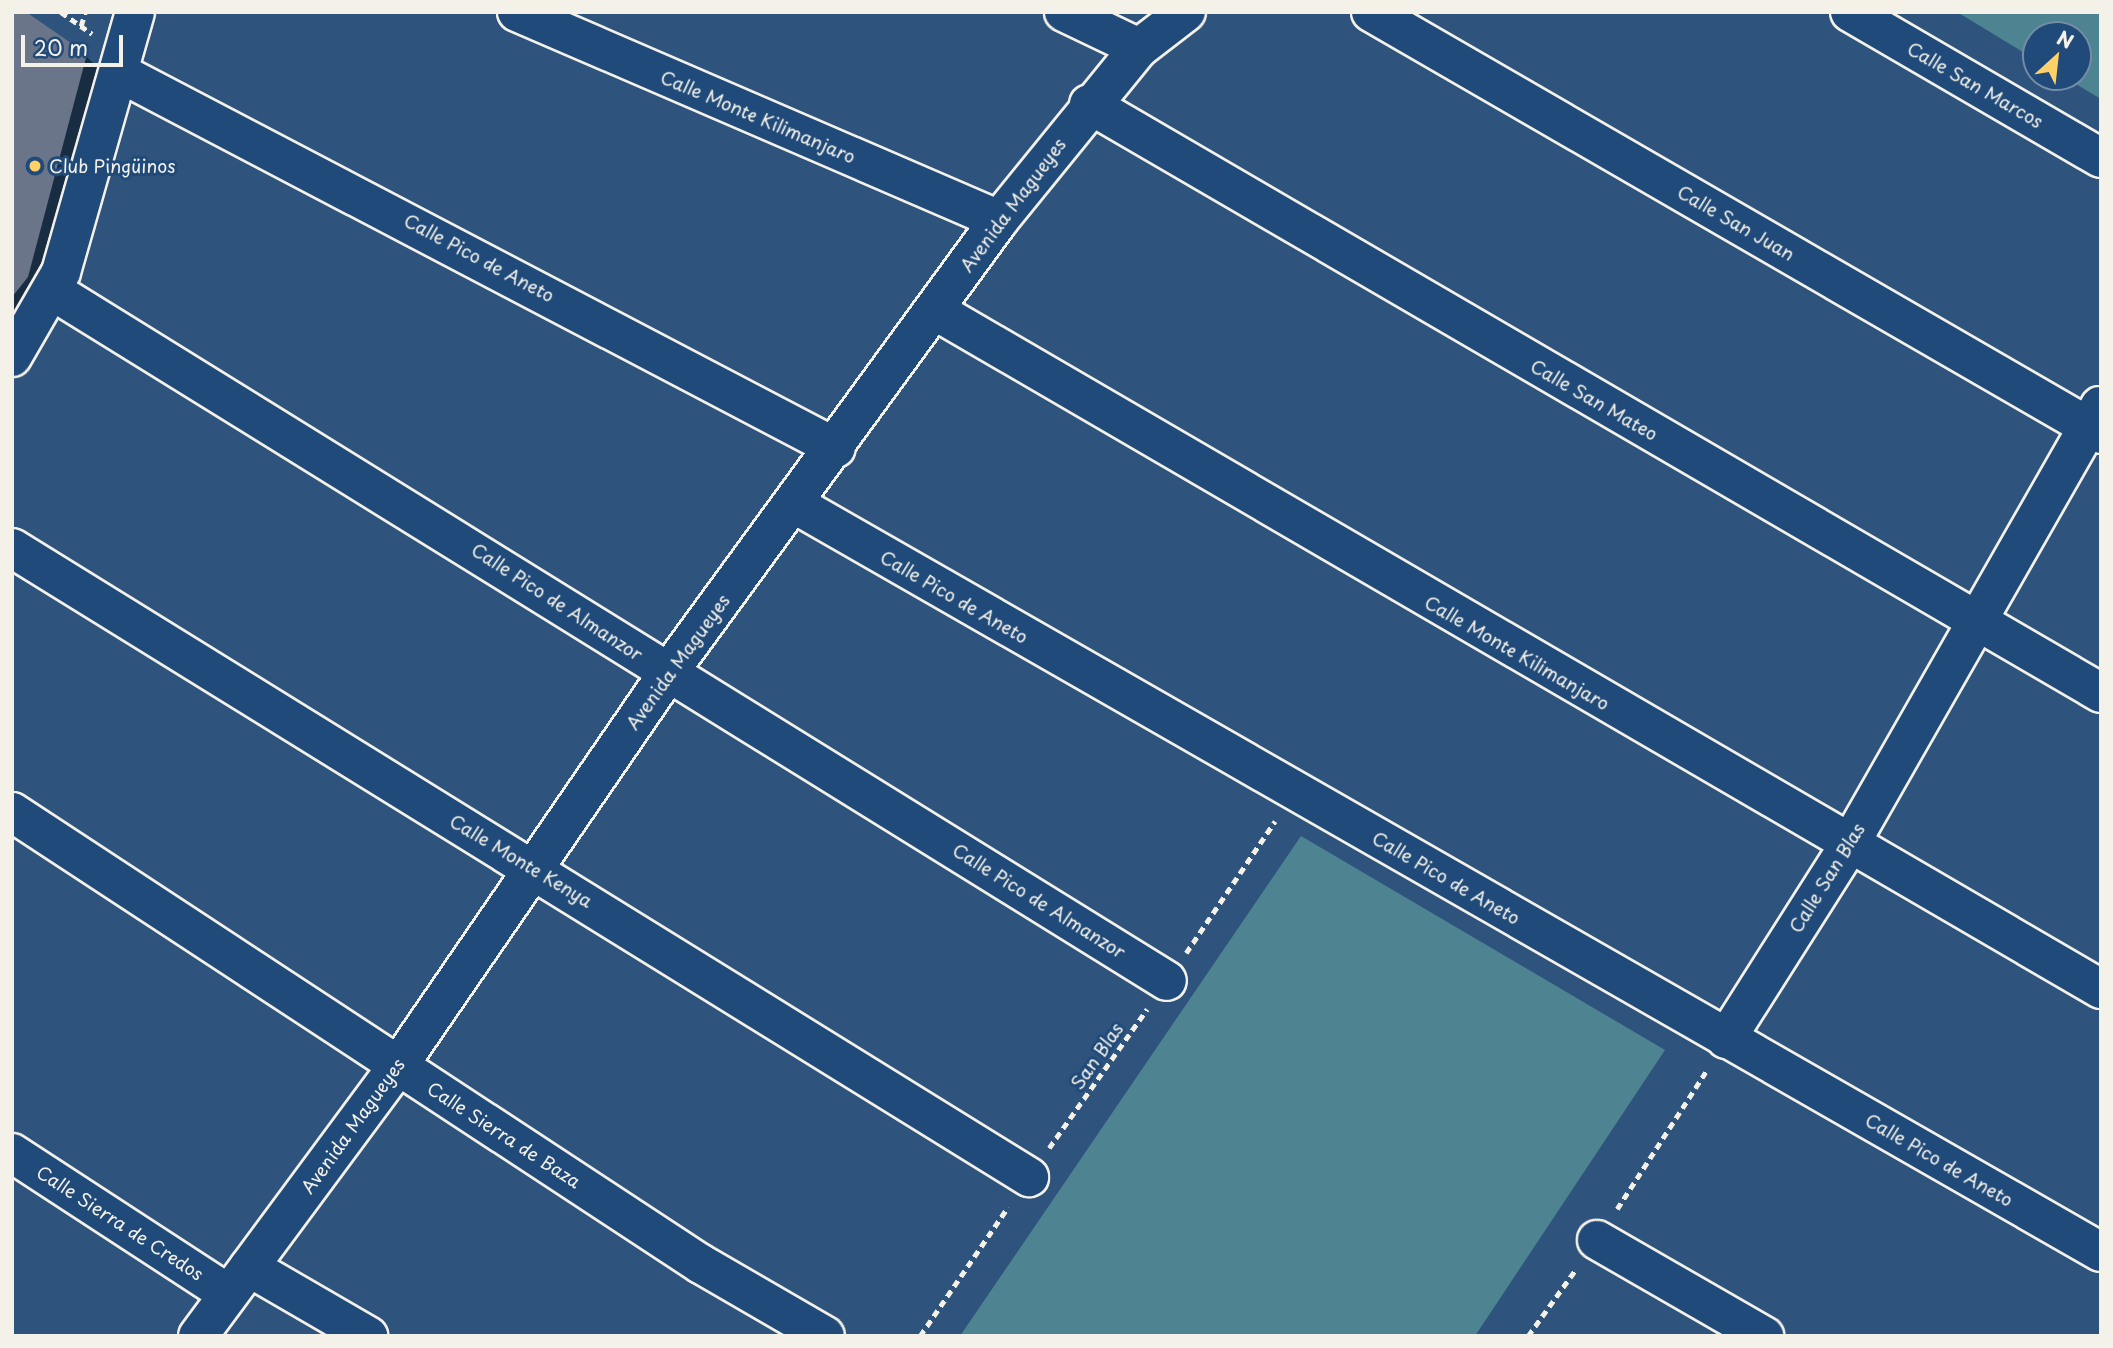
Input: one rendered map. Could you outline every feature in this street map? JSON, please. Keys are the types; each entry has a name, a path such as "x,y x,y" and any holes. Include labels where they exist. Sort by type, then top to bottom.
{"street":[{"path":"12,357 53,291 120,73 135,12"},
{"name":"Calle Monte Kilimanjaro","path":"517,12 999,220"},
{"path":"1064,12 1139,48"},
{"name":"Avenida Magueyes","path":"198,1336 398,1066 531,866 668,673 836,448 999,220 1089,104 1139,48 1186,12"},
{"name":"Calle San Juan","path":"1371,12 2096,421"},
{"name":"Calle San Marcos","path":"1850,12 2101,158"},
{"name":"Calle Pico de Aneto","path":"120,73 836,448"},
{"name":"Calle San Mateo","path":"1089,104 2101,692"},
{"name":"Calle Pico de Almanzor","path":"53,291 388,493 668,673 1167,981"},
{"name":"Calle Monte Kilimanjaro","path":"936,311 1848,847 2101,989"},
{"name":"Calle San Blas","path":"1726,1039 1848,847 2096,421"},
{"name":"Calle Pico de Aneto","path":"793,503 1726,1039 2101,1251"},
{"name":"Calle Monte Kenya","path":"12,548 531,866 1028,1177"},
{"name":"Calle Sierra de Baza","path":"12,812 701,1264 825,1336"},
{"name":"Calle Sierra de Credos","path":"12,1153 239,1280 368,1336"},
{"path":"1597,1240 1764,1336"}],"path":[{"path":"81,26 85,12"},
{"name":"San Blas","path":"920,1336 1296,791"},
{"path":"1528,1336 1597,1240 1726,1039"}],"green space":[{"path":"1957,12 2101,12 2101,99 2088,91 2092,91 2092,21 2022,21 2022,51"},
{"path":"1301,836 1665,1050 1475,1336 960,1336"}],"building":[{"name":"Club Pingüinos","path":"12,12 26,12 87,54 28,277 12,297"}],"place":[{"name":"Club Pingüinos","path":"35,166"}]}
